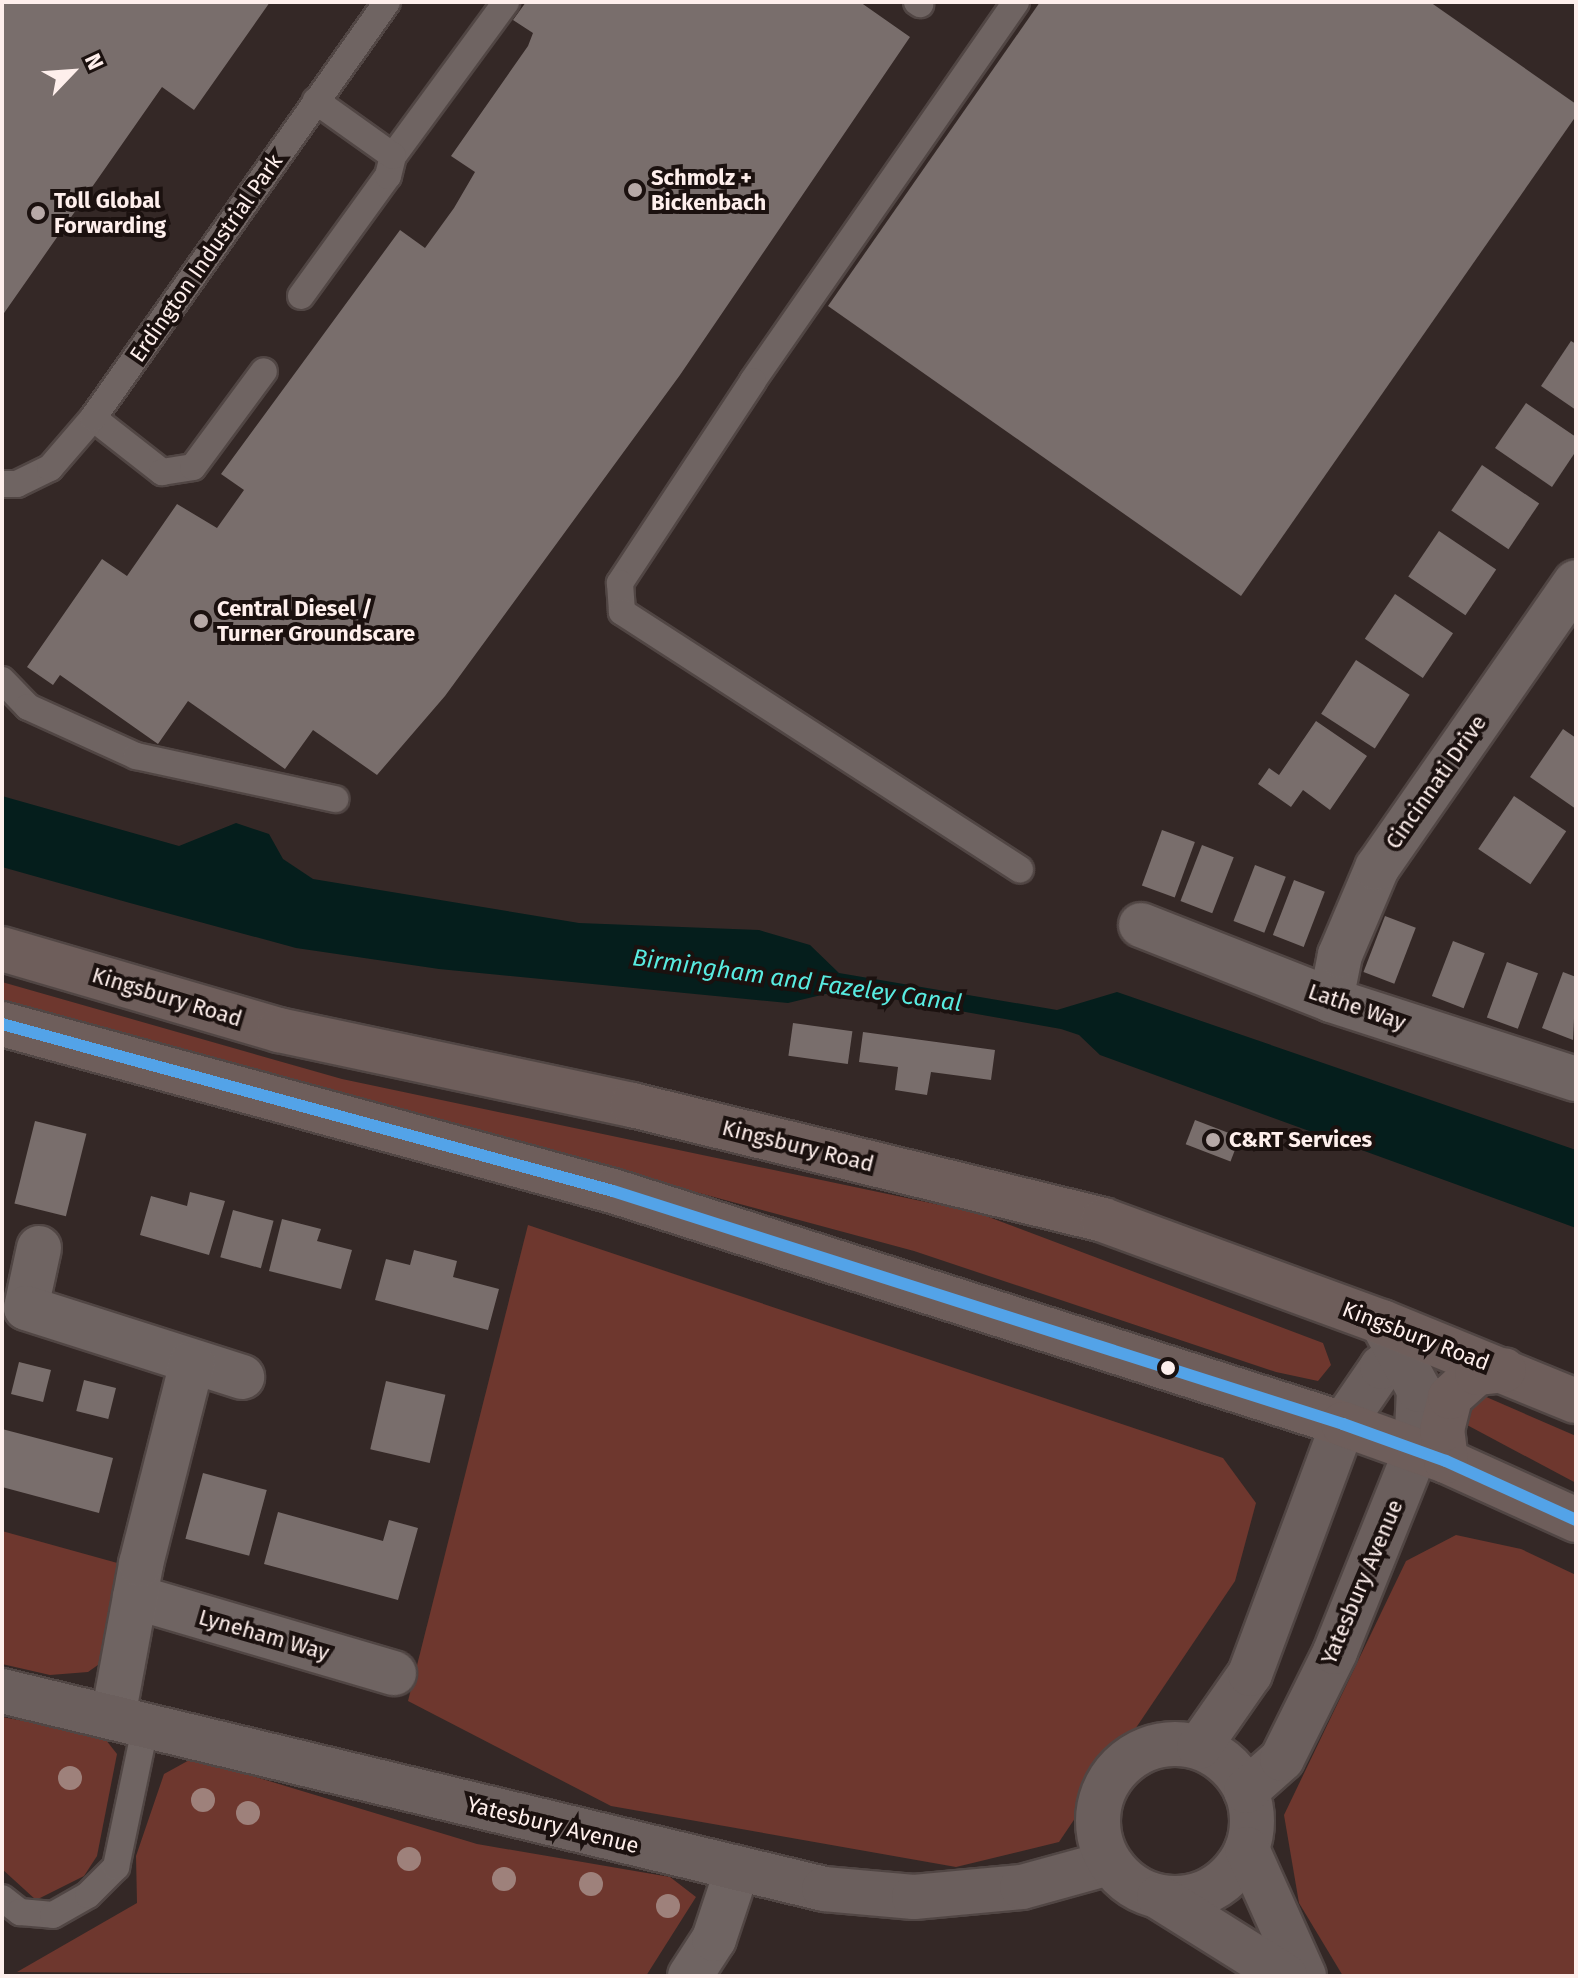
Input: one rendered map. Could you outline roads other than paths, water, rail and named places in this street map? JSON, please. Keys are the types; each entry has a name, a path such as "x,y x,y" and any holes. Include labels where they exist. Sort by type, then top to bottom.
{"highway":[{"name":"Kingsbury Road","path":"2,949 279,1030 632,1105 1103,1220 1404,1339 1504,1370 1576,1401"},
{"path":"2,1024 613,1191 1343,1424 1431,1455 1576,1520"},
{"path":"1431,1455 1442,1430 1450,1397 1477,1373 1504,1370"}],"street":[{"name":"Cincinnati Drive","path":"1331,1000 1340,955 1377,868 1576,582"},
{"name":"Lathe Way","path":"1141,925 1331,1000 1576,1079"},
{"path":"39,1248 26,1308 242,1377"},
{"path":"1199,1747 1250,1674 1343,1424 1362,1388 1404,1339"},
{"name":"Yatesbury Avenue","path":"1246,1791 1282,1759 1431,1455 1421,1401 1404,1339"},
{"path":"130,1720 135,1597 192,1362"},
{"name":"Lyneham Way","path":"135,1597 394,1673"},
{"name":"Yatesbury Avenue","path":"2,1691 824,1889 914,1897 1022,1887 1109,1863"},
{"path":"1159,1897 1181,1898 1211,1889 1236,1868 1247,1849 1251,1810 1246,1791 1219,1757 1199,1747 1153,1746 1114,1772 1097,1817 1109,1863 1140,1890 1159,1897 1285,1976"},
{"path":"1247,1849 1304,1976"},
{"path":"690,1976 714,1939 737,1870"}],"lane":[{"name":"Erdington Industrial Park","path":"2,484 17,484 50,468 93,418 387,2"},
{"path":"301,296 388,176 393,156 506,2"},
{"path":"1016,2 753,381 620,583 622,612 1020,869"},
{"path":"316,101 393,156"},
{"path":"93,418 162,472 193,467 264,371"},
{"path":"2,680 28,707 136,756 335,799"},
{"path":"2,1898 20,1912 53,1915 88,1895 116,1867 130,1720"}],"water":[{"name":"Birmingham and Fazeley Canal","path":"2,796 179,846 236,823 269,834 283,859 313,879 579,923 759,930 810,945 839,973 1057,1010 1117,992 1576,1150 1576,1228 1100,1055 1079,1035 1061,1029 842,990 788,1003 439,969 296,948 130,903 2,867"}],"place":[{"name":"Schmolz + Bickenbach","path":"635,190"},
{"name":"Toll Global Forwarding","path":"38,213"},
{"name":"Central Diesel / Turner Groundscare","path":"201,621"},
{"name":"C&RT Services","path":"1213,1140"}]}
